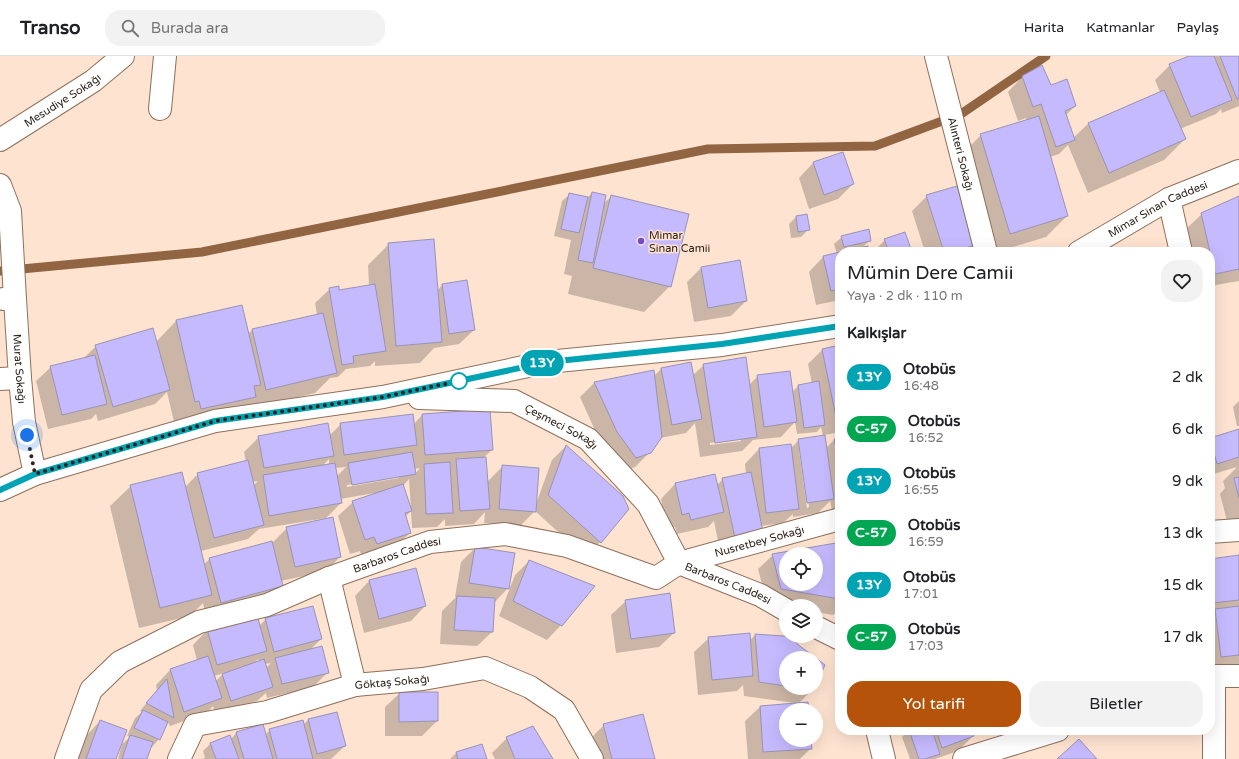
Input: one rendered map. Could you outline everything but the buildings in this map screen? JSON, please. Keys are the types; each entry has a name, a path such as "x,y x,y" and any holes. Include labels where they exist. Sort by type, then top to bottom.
{"street":[{"name":"Mesudiye Sokağı","path":"0,140 93,81 123,56"},
{"path":"160,109 165,56"},
{"name":"Alınteri Sokağı","path":"936,56 985,247"},
{"name":"Mimar Sinan Caddesi","path":"1087,247 1169,199 1239,171"},
{"name":"Murat Sokağı","path":"0,186 10,211 10,378 24,422 35,474"},
{"path":"1169,199 1180,247"},
{"path":"0,490 35,474 215,421 383,397 548,362 722,344 835,327"},
{"name":"Çeşmeci Sokağı","path":"383,397 514,401 588,439 648,504 679,563"},
{"name":"Nusretbey Sokağı","path":"679,563 835,521"},
{"path":"1215,532 1239,530"},
{"name":"Barbaros Caddesi","path":"66,759 91,690 120,662 199,622 267,605 329,578 430,542 505,534 567,546 656,578 679,563 760,595 779,606"},
{"path":"329,578 355,685"},
{"path":"823,630 835,636"},
{"name":"Göktaş Sokağı","path":"179,759 195,725 267,712 355,685 424,679 485,668 530,687 564,710 592,759"},
{"path":"1215,676 1239,676"},
{"path":"878,735 884,759"},
{"path":"964,759 1042,735"},
{"path":"1213,735 1214,759"}],"waterway":[{"path":"0,271 202,252 708,149 875,146 961,114 1046,56"}],"bus line":[{"name":"13Y","path":"0,490 35,474 215,421 383,397 548,362 722,344 835,327"}],"place":[{"name":"Mimar Sinan Camii","path":"641,241"}],"route":[{"path":"27,435 35,474 215,421 383,397 459,381"}]}
